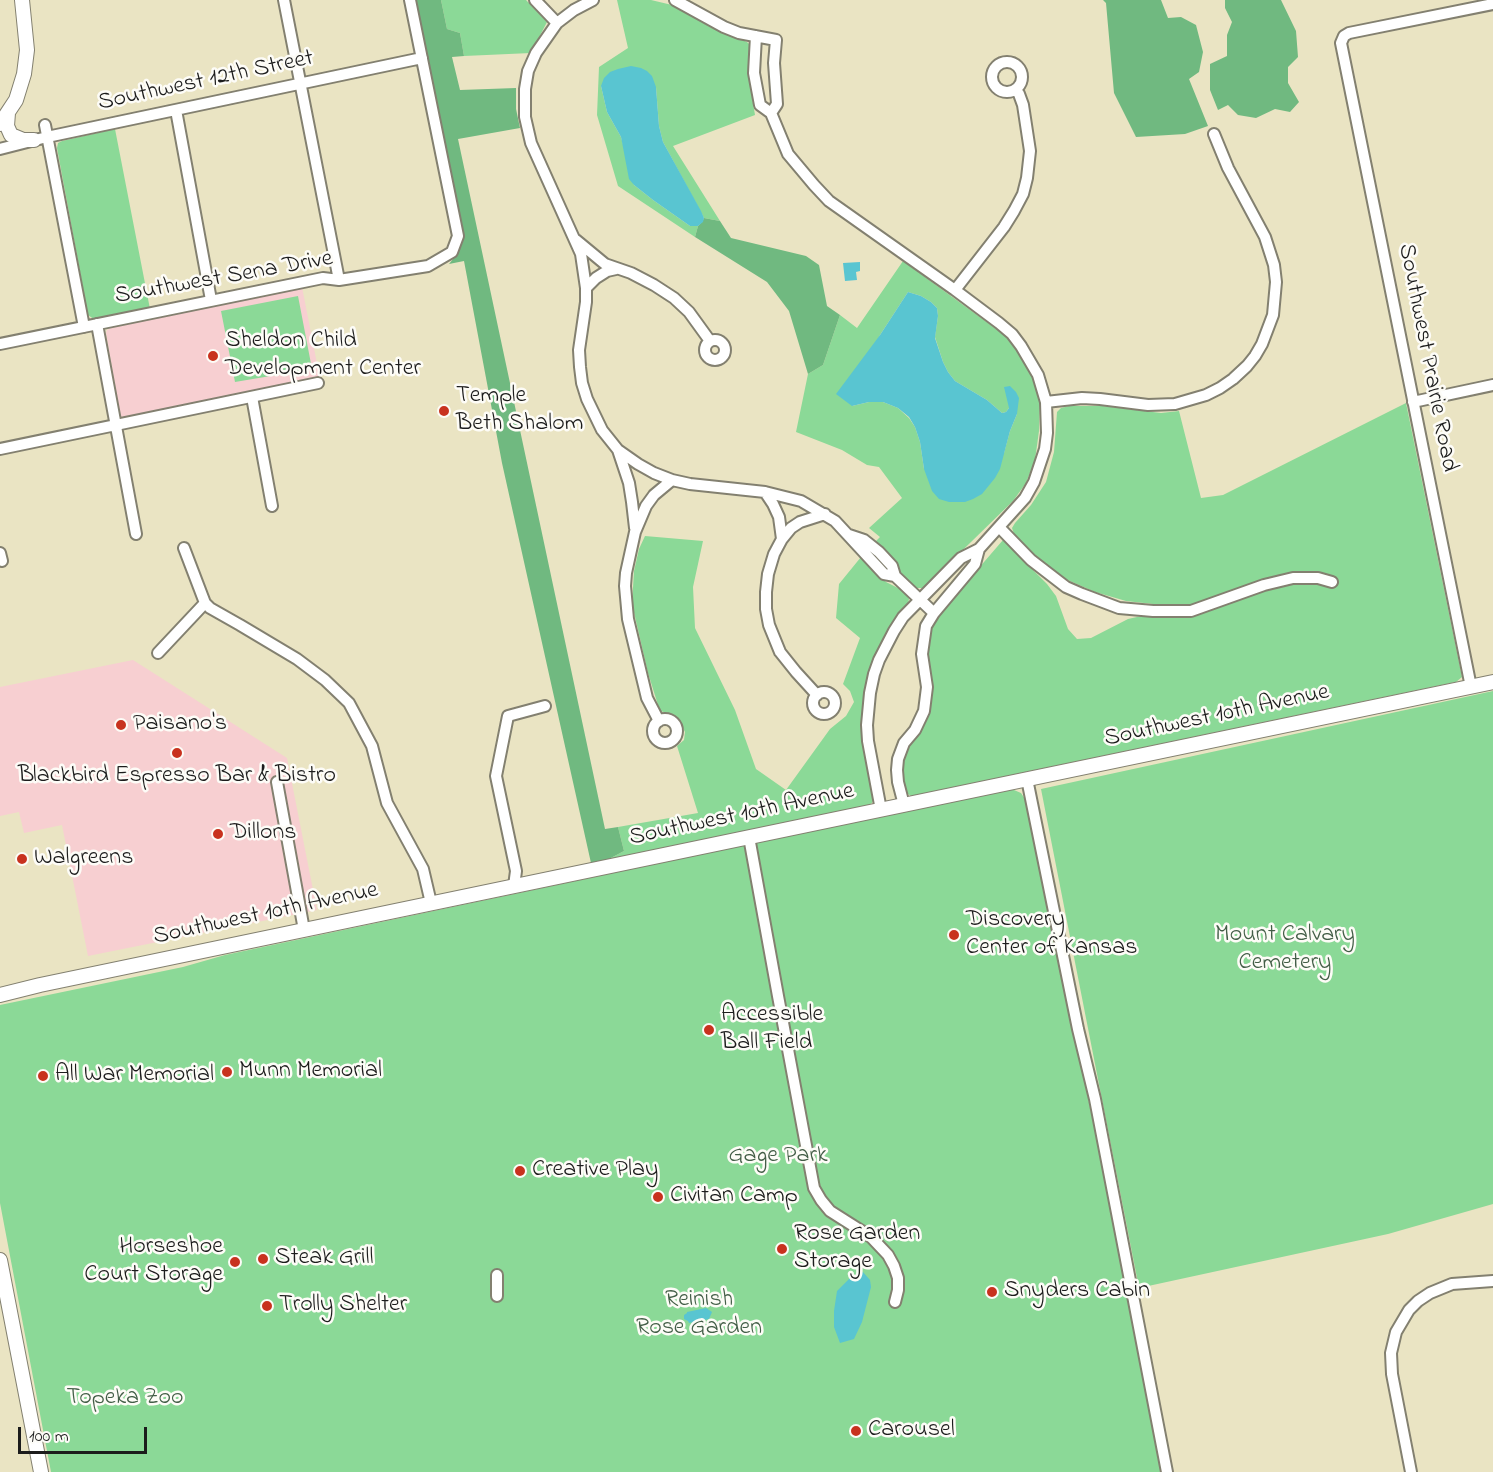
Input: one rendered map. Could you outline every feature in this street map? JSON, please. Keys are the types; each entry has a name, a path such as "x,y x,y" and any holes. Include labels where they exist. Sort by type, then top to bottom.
{"main road":[{"path":"17,0 26,33"},
{"path":"22,0 27,50 24,74 16,100 4,119 11,135 23,140 42,134"},
{"name":"Southwest 10th Avenue","path":"0,995 1493,682"},
{"path":"0,1260 41,1472"}],"street":[{"path":"284,0 339,280"},
{"path":"410,0 422,58"},
{"path":"535,0 557,23"},
{"path":"593,0 574,10 557,23 536,53 528,71 524,110 531,144 581,254 586,302 579,350 582,383 594,416 618,450 654,473 690,484 765,492 801,501 825,514 849,535 864,540 879,552 892,566 895,576 934,613"},
{"path":"675,0 739,33 776,40 774,63 777,104 771,113"},
{"name":"Southwest Prairie Road","path":"1471,687 1341,43 1342,38 1348,33 1493,4"},
{"path":"756,36 754,73 760,105 771,113 788,154 829,201 955,290 1012,334 1038,375 1046,402 1045,449 1026,498 979,549 961,558 903,617 879,660 867,709 868,741 881,810"},
{"name":"Southwest 12th Street","path":"0,149 42,134 176,110 422,58"},
{"name":"Southwest Sena Drive","path":"0,344 323,278 339,280 428,266 452,252 458,236 422,58"},
{"path":"955,290 1004,227 1023,194 1030,151 1023,105 1016,90"},
{"path":"176,110 212,300"},
{"path":"42,134 84,327"},
{"path":"1046,402 1082,398 1160,405 1190,401 1206,395 1233,379 1262,344 1273,315 1276,282 1274,265 1265,237 1228,168 1214,134"},
{"path":"575,239 605,264 631,273 674,298 689,312 710,341"},
{"path":"586,288 602,274 616,268"},
{"path":"97,324 136,534"},
{"path":"0,449 318,383"},
{"path":"1413,402 1493,385"},
{"path":"252,397 272,506"},
{"path":"618,450 629,483 635,532"},
{"path":"658,721 647,698 626,602 626,573 635,532 646,506 662,486 672,480"},
{"path":"765,492 779,517 782,539"},
{"path":"816,695 780,652 769,625 765,592 771,564 782,539 791,528 800,522 825,514"},
{"path":"999,527 1031,560 1066,587 1119,608 1191,611 1264,585 1293,578 1318,578 1332,582"},
{"path":"184,548 204,603 297,659 325,680 349,703 372,746 387,802 423,869 431,903"},
{"path":"904,805 898,782 898,759 904,743 915,730 924,711 927,687 922,654 926,626 975,564 979,549"},
{"path":"158,653 204,603"},
{"path":"514,886 516,871 496,776 508,716 545,706"},
{"path":"1027,779 1078,1029 1095,1099 1167,1472"},
{"path":"277,782 304,930"},
{"path":"749,837 814,1188 830,1211 871,1237 888,1256 898,1278 896,1302"},
{"path":"496,1275 497,1296"},
{"path":"1411,1472 1392,1374 1391,1353 1396,1332 1409,1310 1430,1293 1452,1284 1493,1281"}],"shaded area":[{"name":"Sheldon Child Development Center","path":"302,287 320,379 127,419 122,418 107,330"},
{"path":"133,660 287,758 317,910 88,956 62,825 24,833 19,812 0,816 0,687"}],"green space":[{"path":"415,0 441,0 447,29 460,33 464,56 452,57 460,90 516,88 516,109 520,128 458,139 605,829 618,827 624,851 609,859 591,863 502,463 464,261 449,264 458,253 461,237"},
{"path":"441,0 526,0 547,22 531,53 464,56 460,33 447,29"},
{"path":"617,0 651,0 672,5 712,28 747,42 751,46 749,79 755,115 673,146 720,221 704,218 663,142 659,126 656,87 601,86 607,112 621,137 634,185 690,226 698,226 695,237 618,186 597,115 599,67 628,48"},
{"path":"1103,0 1161,0 1168,18 1181,17 1196,25 1203,52 1199,72 1189,79 1208,126 1185,134 1136,137 1114,93 1106,3"},
{"path":"1225,0 1281,0 1296,31 1298,57 1288,67 1288,83 1299,102 1290,112 1275,109 1256,118 1238,115 1228,105 1218,110 1210,90 1210,64 1227,56 1227,35 1232,22 1225,8"},
{"path":"115,129 150,309 95,320 88,315 57,148 58,143 62,141"},
{"path":"704,218 720,221 731,238 806,256 819,265 827,306 840,315 823,365 808,374 789,311 767,282 695,237 698,226"},
{"path":"903,261 1003,334 1020,351 1033,377 1040,401 1035,460 1026,483 1013,501 922,588 915,588 873,544 880,537 869,528 902,498 879,467 867,465 842,450 796,432 808,374 823,365 840,315 857,328","holes":["908,292 921,296 937,308 935,337 943,362 955,381 987,400 1002,413 1009,408 1017,414 1004,453 924,469 915,427 898,408 883,402 852,406 880,335"]},
{"path":"298,296 312,369 235,382 221,311"},
{"path":"1406,403 1462,677 1456,682 911,796 905,792 900,769 905,752 924,725 928,714 926,657 934,623 1003,540 1056,596 1068,629 1077,639 1091,638 1128,619 1152,617 1153,604 1126,601 1095,592 1063,578 1014,534 1012,528 1015,523 1031,505 1046,482 1054,452 1057,412 1061,408 1103,406 1161,413 1179,411 1201,498 1223,495"},
{"path":"645,536 703,541 693,587 695,628 735,710 756,769 786,790 830,729 846,716 854,702 850,691 843,684 860,638 836,618 839,584 861,557 886,582 907,595 908,604 881,644 867,686 874,797 872,803 853,811 609,859 624,851 618,827 698,813 677,746 684,740 685,732 678,718 661,711 658,705 632,604 634,571 639,549"},
{"name":"Mount Calvary Cemetery","path":"1493,691 1493,1204 1388,1234 1139,1288 1041,789"},
{"name":"Gage Park","path":"1007,789 1021,793 1028,806 1163,1472 51,1472 0,1203 0,1005 599,876 632,866"}],"water":[{"path":"631,66 641,68 652,76 656,87 659,126 663,142 704,218 698,226 690,226 653,200 629,179 621,137 607,112 601,86 604,78 610,72"},
{"path":"860,262 860,271 856,272 857,280 845,281 843,263"},
{"path":"908,292 921,296 937,308 935,338 943,362 955,381 987,400 1002,413 1009,408 1004,387 1010,386 1019,398 1017,414 1000,469 982,494 965,502 949,502 939,499 932,491 924,469 920,442 909,417 898,408 883,402 852,406 836,394 880,335"},
{"path":"863,1272 870,1280 871,1287 862,1322 854,1339 840,1343 834,1327 837,1291 851,1277"},
{"path":"706,1308 712,1312 709,1319 689,1323 684,1319 687,1312"}],"place":[{"name":"Sheldon Child Development Center","path":"213,356"},
{"name":"Temple Beth Shalom","path":"444,411"},
{"name":"Paisano's","path":"121,725"},
{"name":"Blackbird Espresso Bar & Bistro","path":"177,753"},
{"name":"Dillons","path":"218,834"},
{"name":"Walgreens","path":"22,859"},
{"name":"Discovery Center of Kansas","path":"954,935"},
{"name":"Accessible Ball Field","path":"709,1030"},
{"name":"Munn Memorial","path":"227,1072"},
{"name":"All War Memorial","path":"43,1076"},
{"name":"Creative Play","path":"520,1171"},
{"name":"Civitan Camp","path":"658,1197"},
{"name":"Rose Garden Storage","path":"782,1249"},
{"name":"Steak Grill","path":"263,1259"},
{"name":"Horseshoe Court Storage","path":"235,1262"},
{"name":"Snyders Cabin","path":"992,1292"},
{"name":"Trolly Shelter","path":"267,1306"},
{"name":"Carousel","path":"856,1431"}],"park label":[{"name":"Reinish Rose Garden","path":"699,1315"},
{"name":"Topeka Zoo","path":"125,1399"}]}
